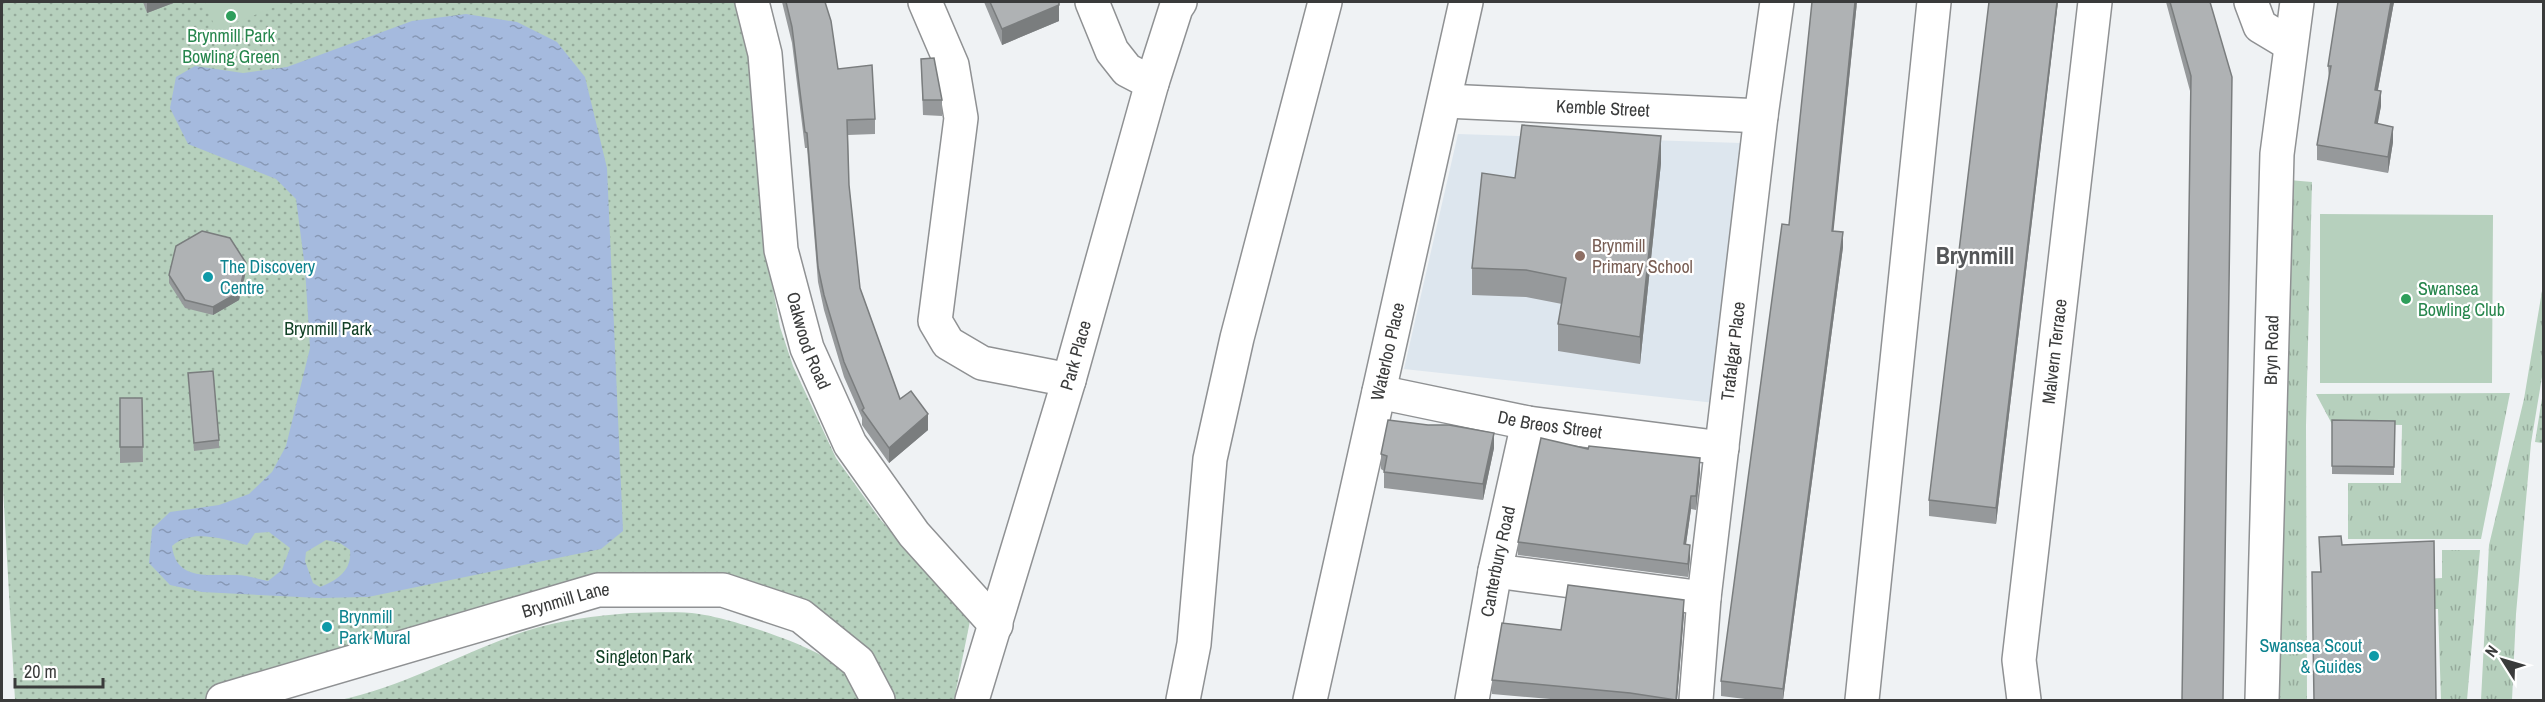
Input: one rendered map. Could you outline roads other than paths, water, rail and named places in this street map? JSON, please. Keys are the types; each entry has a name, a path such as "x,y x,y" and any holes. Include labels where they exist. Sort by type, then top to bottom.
{"street":[{"name":"Oakwood Road","path":"752,2 765,54 781,250 807,348 850,444 914,534 996,626"},
{"path":"925,2 952,64 961,118 935,321 948,344 982,363 1069,381"},
{"path":"1092,2 1112,51 1127,70 1152,83"},
{"path":"1183,700 1194,644 1210,459 1237,338 1325,2"},
{"name":"Waterloo Place","path":"1310,700 1466,2"},
{"name":"Trafalgar Place","path":"1696,700 1704,598 1761,116 1777,2"},
{"path":"1862,700 1934,2"},
{"name":"Malvern Terrace","path":"2024,700 2019,660 2095,2"},
{"path":"2251,2 2260,26 2290,44"},
{"name":"Bryn Road","path":"2262,700 2277,154 2297,2"},
{"name":"Park Place","path":"972,700 1069,381 1152,83 1178,5"},
{"name":"Kemble Street","path":"1445,101 1761,116"},
{"name":"De Breos Street","path":"1379,392 1528,423 1722,448"},
{"name":"Canterbury Road","path":"1472,700 1495,571 1528,423"},
{"path":"1495,571 1704,598"},
{"name":"Brynmill Lane","path":"223,700 598,591 700,590 723,590 801,616 858,662 879,700"}],"water":[{"path":"466,14 517,22 557,42 585,77 607,168 623,531 601,549 368,597 319,598 202,592 170,585 149,563 152,529 170,512 219,505 249,494 272,472 286,446 310,348 305,268 296,199 276,179 188,144 170,108 176,77 195,66 243,73 287,67 412,21","holes":["269,532 290,548 282,570 268,581 236,575 206,575 187,571 175,558 172,546 189,537 198,536 208,536 247,545 255,533","326,540 340,543 350,550 350,557 346,569 333,581 320,587 313,583 305,561 306,552"]}],"place":[{"name":"Brynmill Park Bowling Green","path":"231,16"},
{"name":"Brynmill Primary School","path":"1580,256"},
{"name":"The Discovery Centre","path":"208,277"},
{"name":"Swansea Bowling Club","path":"2406,299"},
{"name":"Brynmill Park Mural","path":"327,627"},
{"name":"Swansea Scout & Guides","path":"2374,656"}],"district":[{"name":"Brynmill","path":"1975,256"}],"park label":[{"name":"Brynmill Park","path":"328,329"},
{"name":"Singleton Park","path":"644,657"}]}
